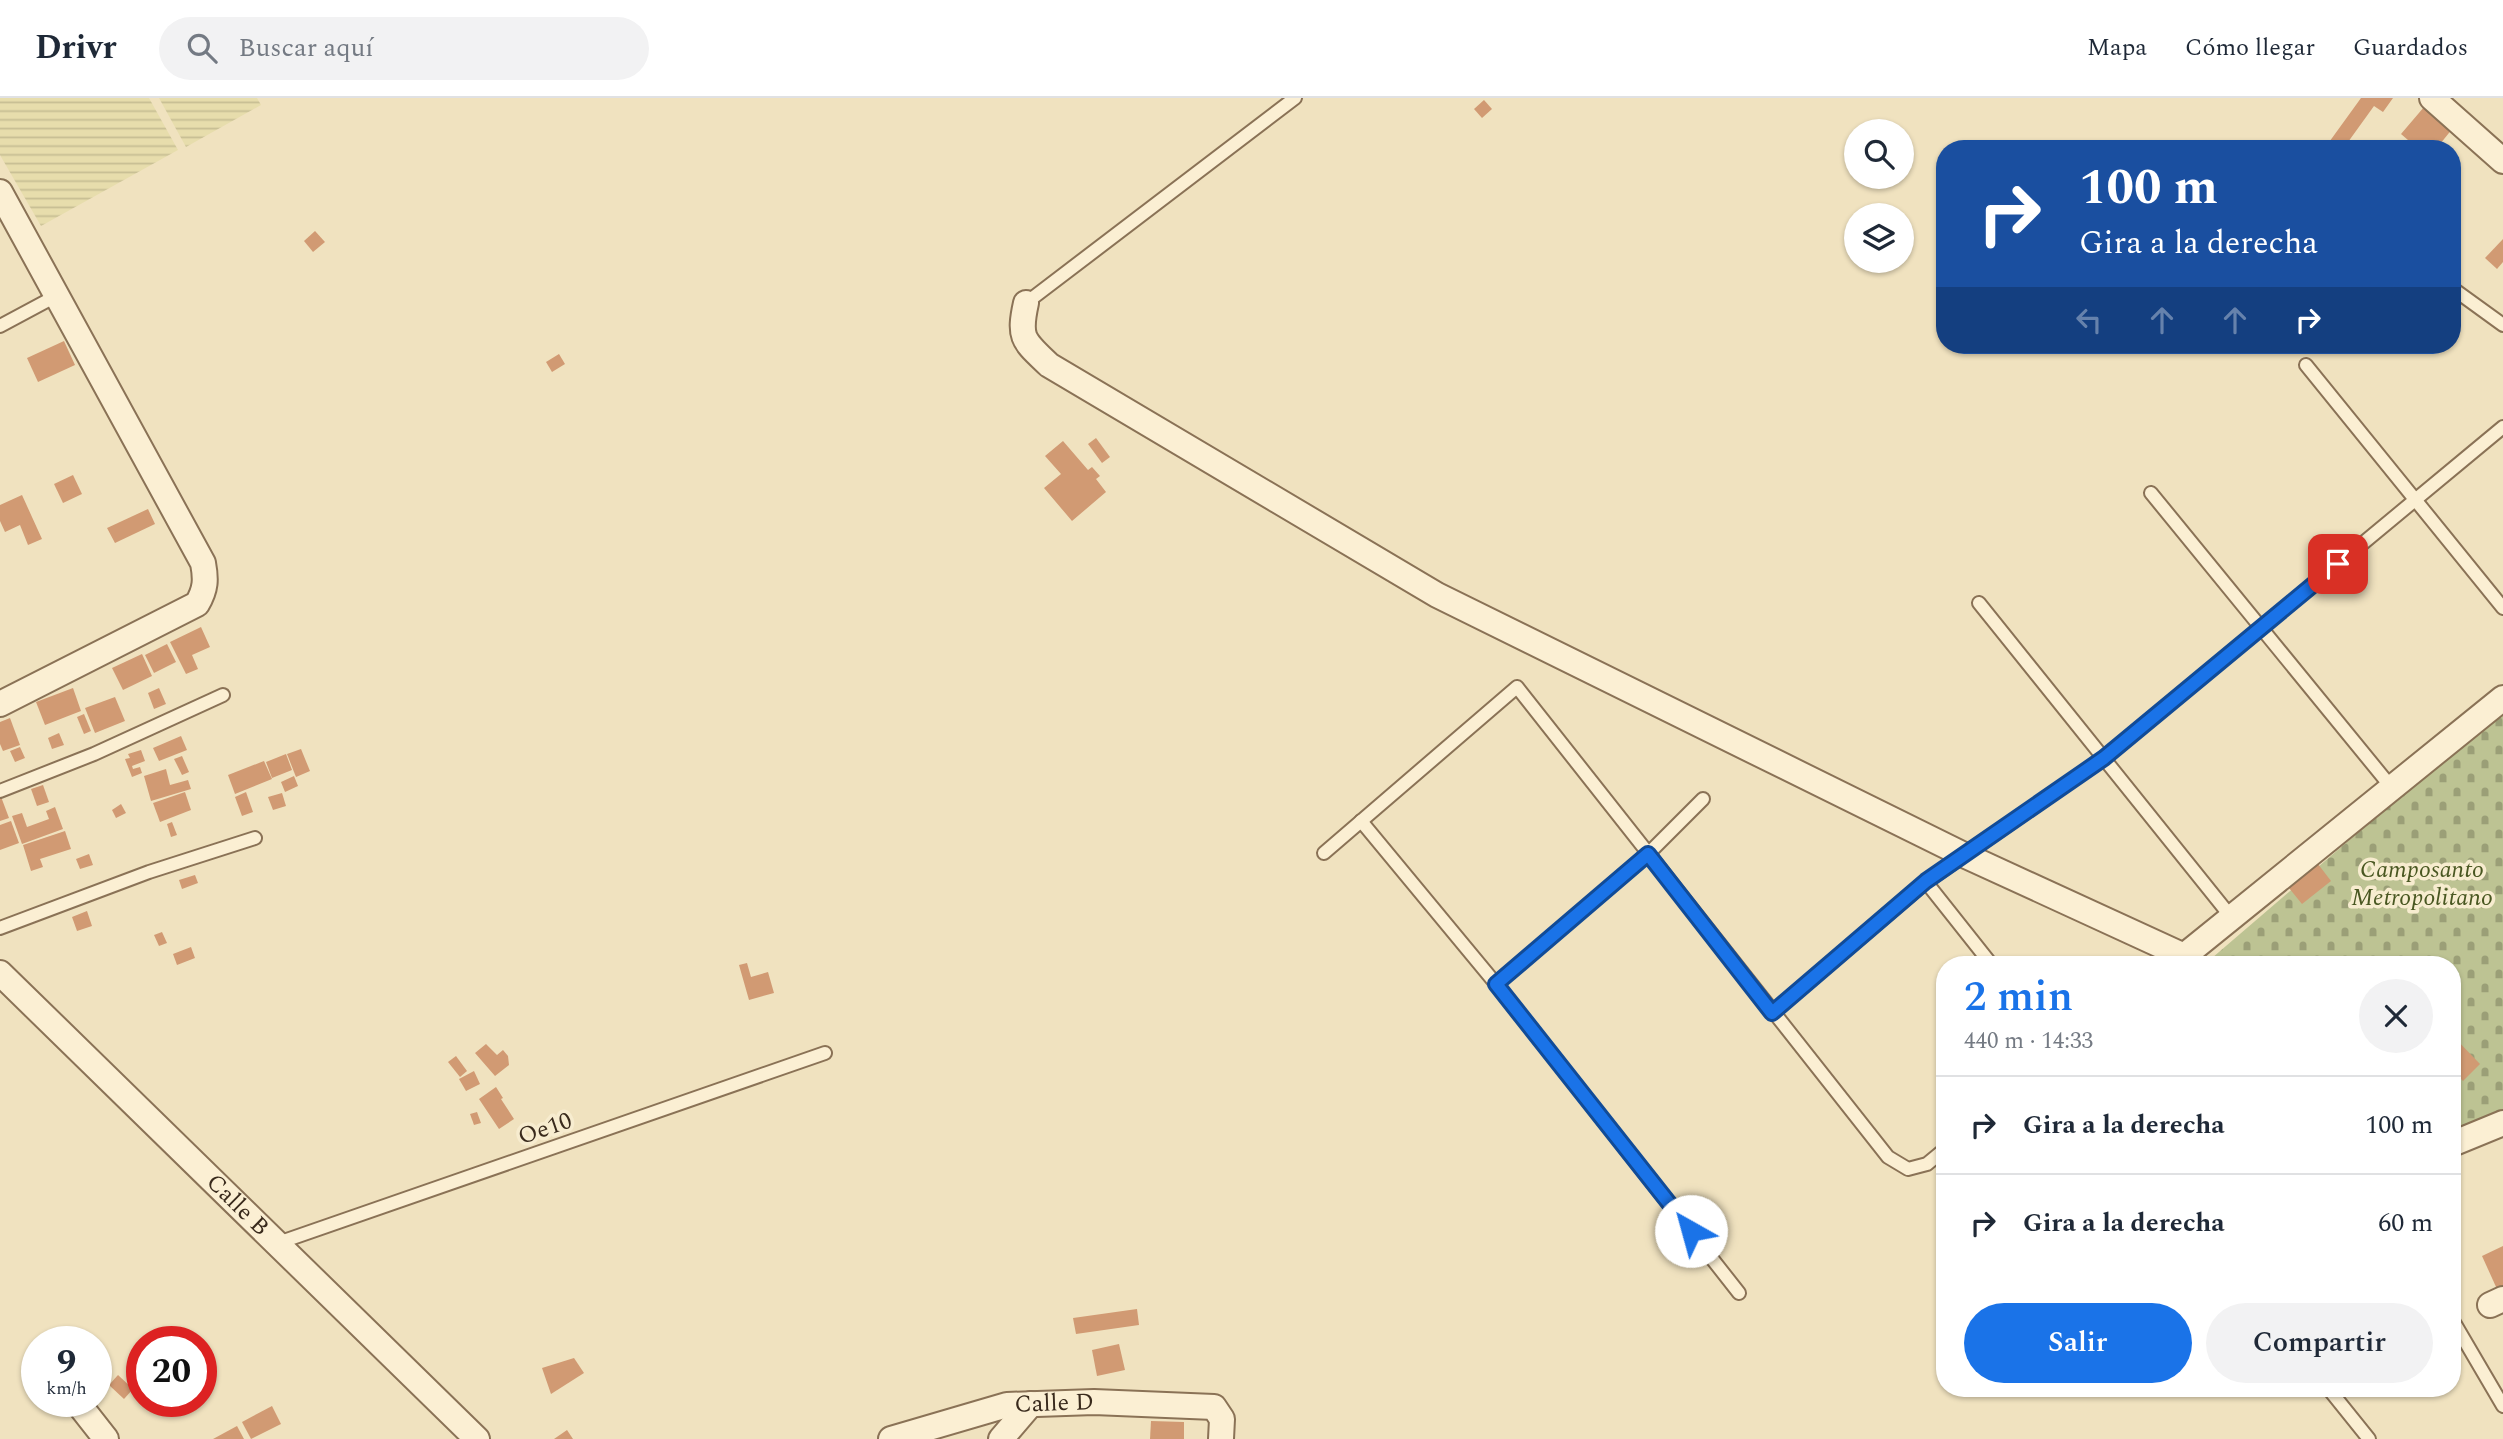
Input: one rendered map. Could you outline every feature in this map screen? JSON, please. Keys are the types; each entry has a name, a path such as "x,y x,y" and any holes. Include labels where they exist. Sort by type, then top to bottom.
{"street":[{"path":"2435,99 2503,161"},
{"path":"0,192 203,563 205,591 197,604 0,704"},
{"path":"1026,303 1021,327 1027,344 1049,365 1437,596 2174,956"},
{"path":"2187,956 2503,698"},
{"name":"Calle B","path":"0,973 477,1439"},
{"path":"2461,1140 2503,1123"},
{"name":"Calle D","path":"891,1439 1007,1405 1094,1402 1214,1407 1222,1419 1221,1439"},
{"path":"1001,1439 1031,1404"},
{"path":"89,1417 106,1439"}],"lane":[{"path":"1026,303 1295,98"},
{"path":"2461,295 2503,325"},
{"path":"0,326 56,296"},
{"path":"2306,365 2503,608"},
{"path":"1772,1013 1926,881 2104,758 2503,427"},
{"path":"2151,493 2392,788"},
{"path":"1979,603 2232,918"},
{"path":"1324,853 1517,687 1888,1157 1908,1169 1927,1164 1936,1157"},
{"path":"0,791 94,754 223,695"},
{"path":"1496,984 1648,854 1703,799"},
{"path":"1362,821 1496,984 1740,1293"},
{"path":"0,928 149,872 255,838"},
{"path":"1926,881 1986,956"},
{"name":"Oe10","path":"278,1243 825,1053"},
{"path":"2461,1334 2503,1406"},
{"path":"2335,1397 2369,1439"}],"shaded area":[{"path":"0,98 149,98 178,150 41,226 0,155"},
{"path":"159,98 257,98 261,105 186,147"}],"green space":[{"name":"Camposanto Metropolitano","path":"2503,708 2503,1128 2461,1149 2461,956 2214,956"}],"building":[{"path":"2361,98 2393,98 2383,112 2374,106 2349,140 2331,140"},
{"path":"1484,100 1492,109 1482,118 1474,109"},
{"path":"2430,100 2457,123 2443,140 2408,140 2401,134"},
{"path":"315,231 325,242 313,252 304,241"},
{"path":"2503,239 2503,262 2497,269 2485,258"},
{"path":"64,341 75,365 38,382 27,358"},
{"path":"559,354 565,364 552,372 546,362"},
{"path":"1096,438 1110,457 1102,463 1088,444"},
{"path":"1063,441 1088,470 1092,467 1100,476 1096,479 1106,492 1072,521 1044,488 1061,474 1045,456"},
{"path":"73,475 82,494 63,503 54,484"},
{"path":"22,495 42,539 28,545 20,525 5,532 0,521 0,505"},
{"path":"148,509 155,524 115,543 107,528"},
{"path":"201,627 210,647 192,655 198,669 186,674 170,642"},
{"path":"167,644 176,662 154,673 145,655"},
{"path":"142,654 152,676 123,690 112,668"},
{"path":"73,688 81,711 45,725 36,702"},
{"path":"159,688 166,704 154,709 148,693"},
{"path":"115,697 125,721 95,733 85,708"},
{"path":"84,714 91,731 84,734 77,717"},
{"path":"10,718 20,745 3,751 0,744 0,722"},
{"path":"59,733 64,745 52,749 48,738"},
{"path":"181,736 187,750 159,761 153,748"},
{"path":"20,747 25,758 15,762 10,751"},
{"path":"301,749 310,771 296,777 287,754"},
{"path":"141,750 145,761 132,766 133,769 140,767 142,773 132,777 125,759 130,758 128,754"},
{"path":"286,754 292,770 272,778 266,762"},
{"path":"182,756 189,772 182,775 174,759"},
{"path":"264,761 272,779 235,794 228,775"},
{"path":"166,769 170,785 188,780 191,789 151,801 144,776"},
{"path":"294,776 298,786 285,792 281,782"},
{"path":"43,785 49,802 37,806 31,789"},
{"path":"185,792 191,810 160,822 153,803"},
{"path":"246,792 253,812 242,816 235,797"},
{"path":"282,793 286,806 273,810 268,797"},
{"path":"0,794 9,818 0,821"},
{"path":"121,804 126,813 116,818 112,810"},
{"path":"55,807 63,829 22,844 12,816 22,813 27,827 49,819 46,811"},
{"path":"11,821 19,843 0,850 0,825"},
{"path":"172,822 177,835 171,837 167,824"},
{"path":"65,831 71,849 40,859 43,867 31,871 23,845"},
{"path":"89,854 93,865 80,869 76,859"},
{"path":"2318,864 2331,881 2302,904 2289,888"},
{"path":"195,875 198,883 182,889 179,880"},
{"path":"87,911 92,926 77,931 72,917"},
{"path":"162,932 167,943 159,946 154,935"},
{"path":"191,947 195,958 177,965 173,954"},
{"path":"747,963 751,977 768,972 774,993 749,1000 739,965"},
{"path":"486,1044 497,1055 503,1050 508,1056 509,1065 495,1076 475,1053"},
{"path":"2461,1044 2480,1064 2463,1081 2461,1079"},
{"path":"456,1056 467,1071 460,1077 448,1062"},
{"path":"474,1071 480,1084 466,1091 459,1079"},
{"path":"496,1087 514,1119 499,1129 479,1099"},
{"path":"477,1112 481,1123 474,1125 470,1114"},
{"path":"2503,1246 2503,1286 2497,1289 2482,1256"},
{"path":"1137,1309 1139,1325 1076,1334 1073,1318"},
{"path":"1119,1344 1125,1370 1097,1376 1092,1350"},
{"path":"574,1358 584,1373 551,1394 542,1368"},
{"path":"118,1375 126,1382 124,1399 112,1388 112,1382"},
{"path":"272,1406 281,1424 251,1439 242,1422"},
{"path":"1151,1421 1184,1422 1184,1439 1150,1439"},
{"path":"237,1426 244,1439 213,1439"},
{"path":"567,1430 573,1439 554,1439"}],"route":[{"path":"1691,1231 1496,984 1648,854 1772,1013 1926,881 2104,758 2338,564"}]}
